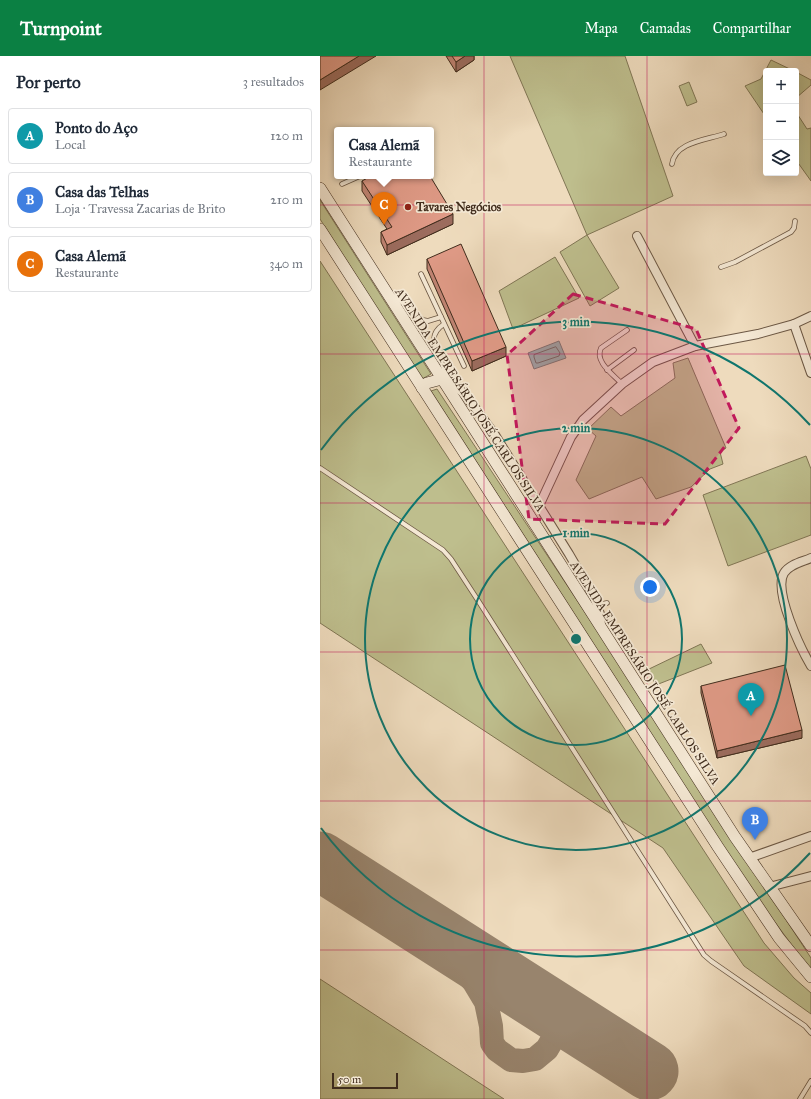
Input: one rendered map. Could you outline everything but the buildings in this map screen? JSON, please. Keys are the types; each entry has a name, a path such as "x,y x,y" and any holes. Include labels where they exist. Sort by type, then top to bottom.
{"main road":[{"name":"AVENIDA EMPRESÁRIO JOSÉ CARLOS SILVA","path":"320,188 749,858 811,946"},
{"path":"320,229 718,847 779,938 811,977"},
{"path":"422,388 427,382 442,377"}],"street":[{"path":"637,236 695,346"},
{"path":"539,506 571,436 583,420 622,384 653,362 695,346 758,334 794,324 811,316"},
{"path":"794,324 811,373"},
{"path":"442,377 473,405 510,459 569,554 598,605 601,627"},
{"path":"498,466 510,459"},
{"path":"811,558 791,566 784,573 782,580 785,608 802,650 811,666"},
{"path":"749,858 811,836"},
{"path":"769,887 811,876"}],"lane":[{"path":"672,164 673,157 681,148 724,134"},
{"path":"342,184 353,179"},
{"path":"721,267 735,262 791,232 794,228 794,221"},
{"path":"421,274 464,366"},
{"path":"382,285 423,320 428,321 441,317"},
{"path":"442,377 434,334 436,330 444,324"},
{"path":"622,384 607,370 602,361 600,350 627,330"},
{"path":"607,370 634,350"},
{"path":"320,468 443,550 479,602 704,955 805,1026 811,1033"},
{"path":"598,605 607,603"},
{"path":"800,1099 811,1081"}],"highlighted area":[{"path":"573,294 696,329 739,428 665,524 529,519 507,355"}],"green space":[{"path":"510,56 625,56 673,196 587,235"},
{"path":"771,60 788,68 767,68"},
{"path":"799,74 811,80 811,85 799,95"},
{"path":"763,75 763,113 745,86 761,79"},
{"path":"689,82 697,102 687,106 679,86"},
{"path":"799,117 807,129 811,128 811,181 799,164"},
{"path":"320,200 431,374 422,379 320,219"},
{"path":"587,235 619,288 590,306 560,252"},
{"path":"555,257 579,298 513,329 499,291"},
{"path":"320,261 764,943 794,978 811,993 811,1014 744,966 663,848 320,623"},
{"path":"688,358 726,448 720,452 723,464 710,469 691,487 656,499 642,477 589,499 576,480 596,436 588,429 611,407 621,416 675,378 673,363"},
{"path":"437,389 811,958 811,971 752,891 431,391"},
{"path":"806,456 811,469 811,535 728,566 703,495"},
{"path":"701,644 712,663 656,685 647,670"},
{"path":"320,979 504,1099 320,1099"}],"water":[{"path":"559,341 566,358 534,369 528,353"}],"taxiway":[{"path":"410,919 436,940 474,982 486,1002 491,1026 492,1043 497,1050 511,1060 523,1061 535,1059 547,1049 554,1037 550,1017 538,1000"}],"runway":[{"path":"320,861 649,1071"}],"place":[{"name":"Tavares Negócios","path":"408,207"},
{"name":"Casa Alemã","path":"384,225"},
{"name":"Ponto do Aço","path":"751,716"},
{"name":"Casa das Telhas","path":"755,840"}]}
